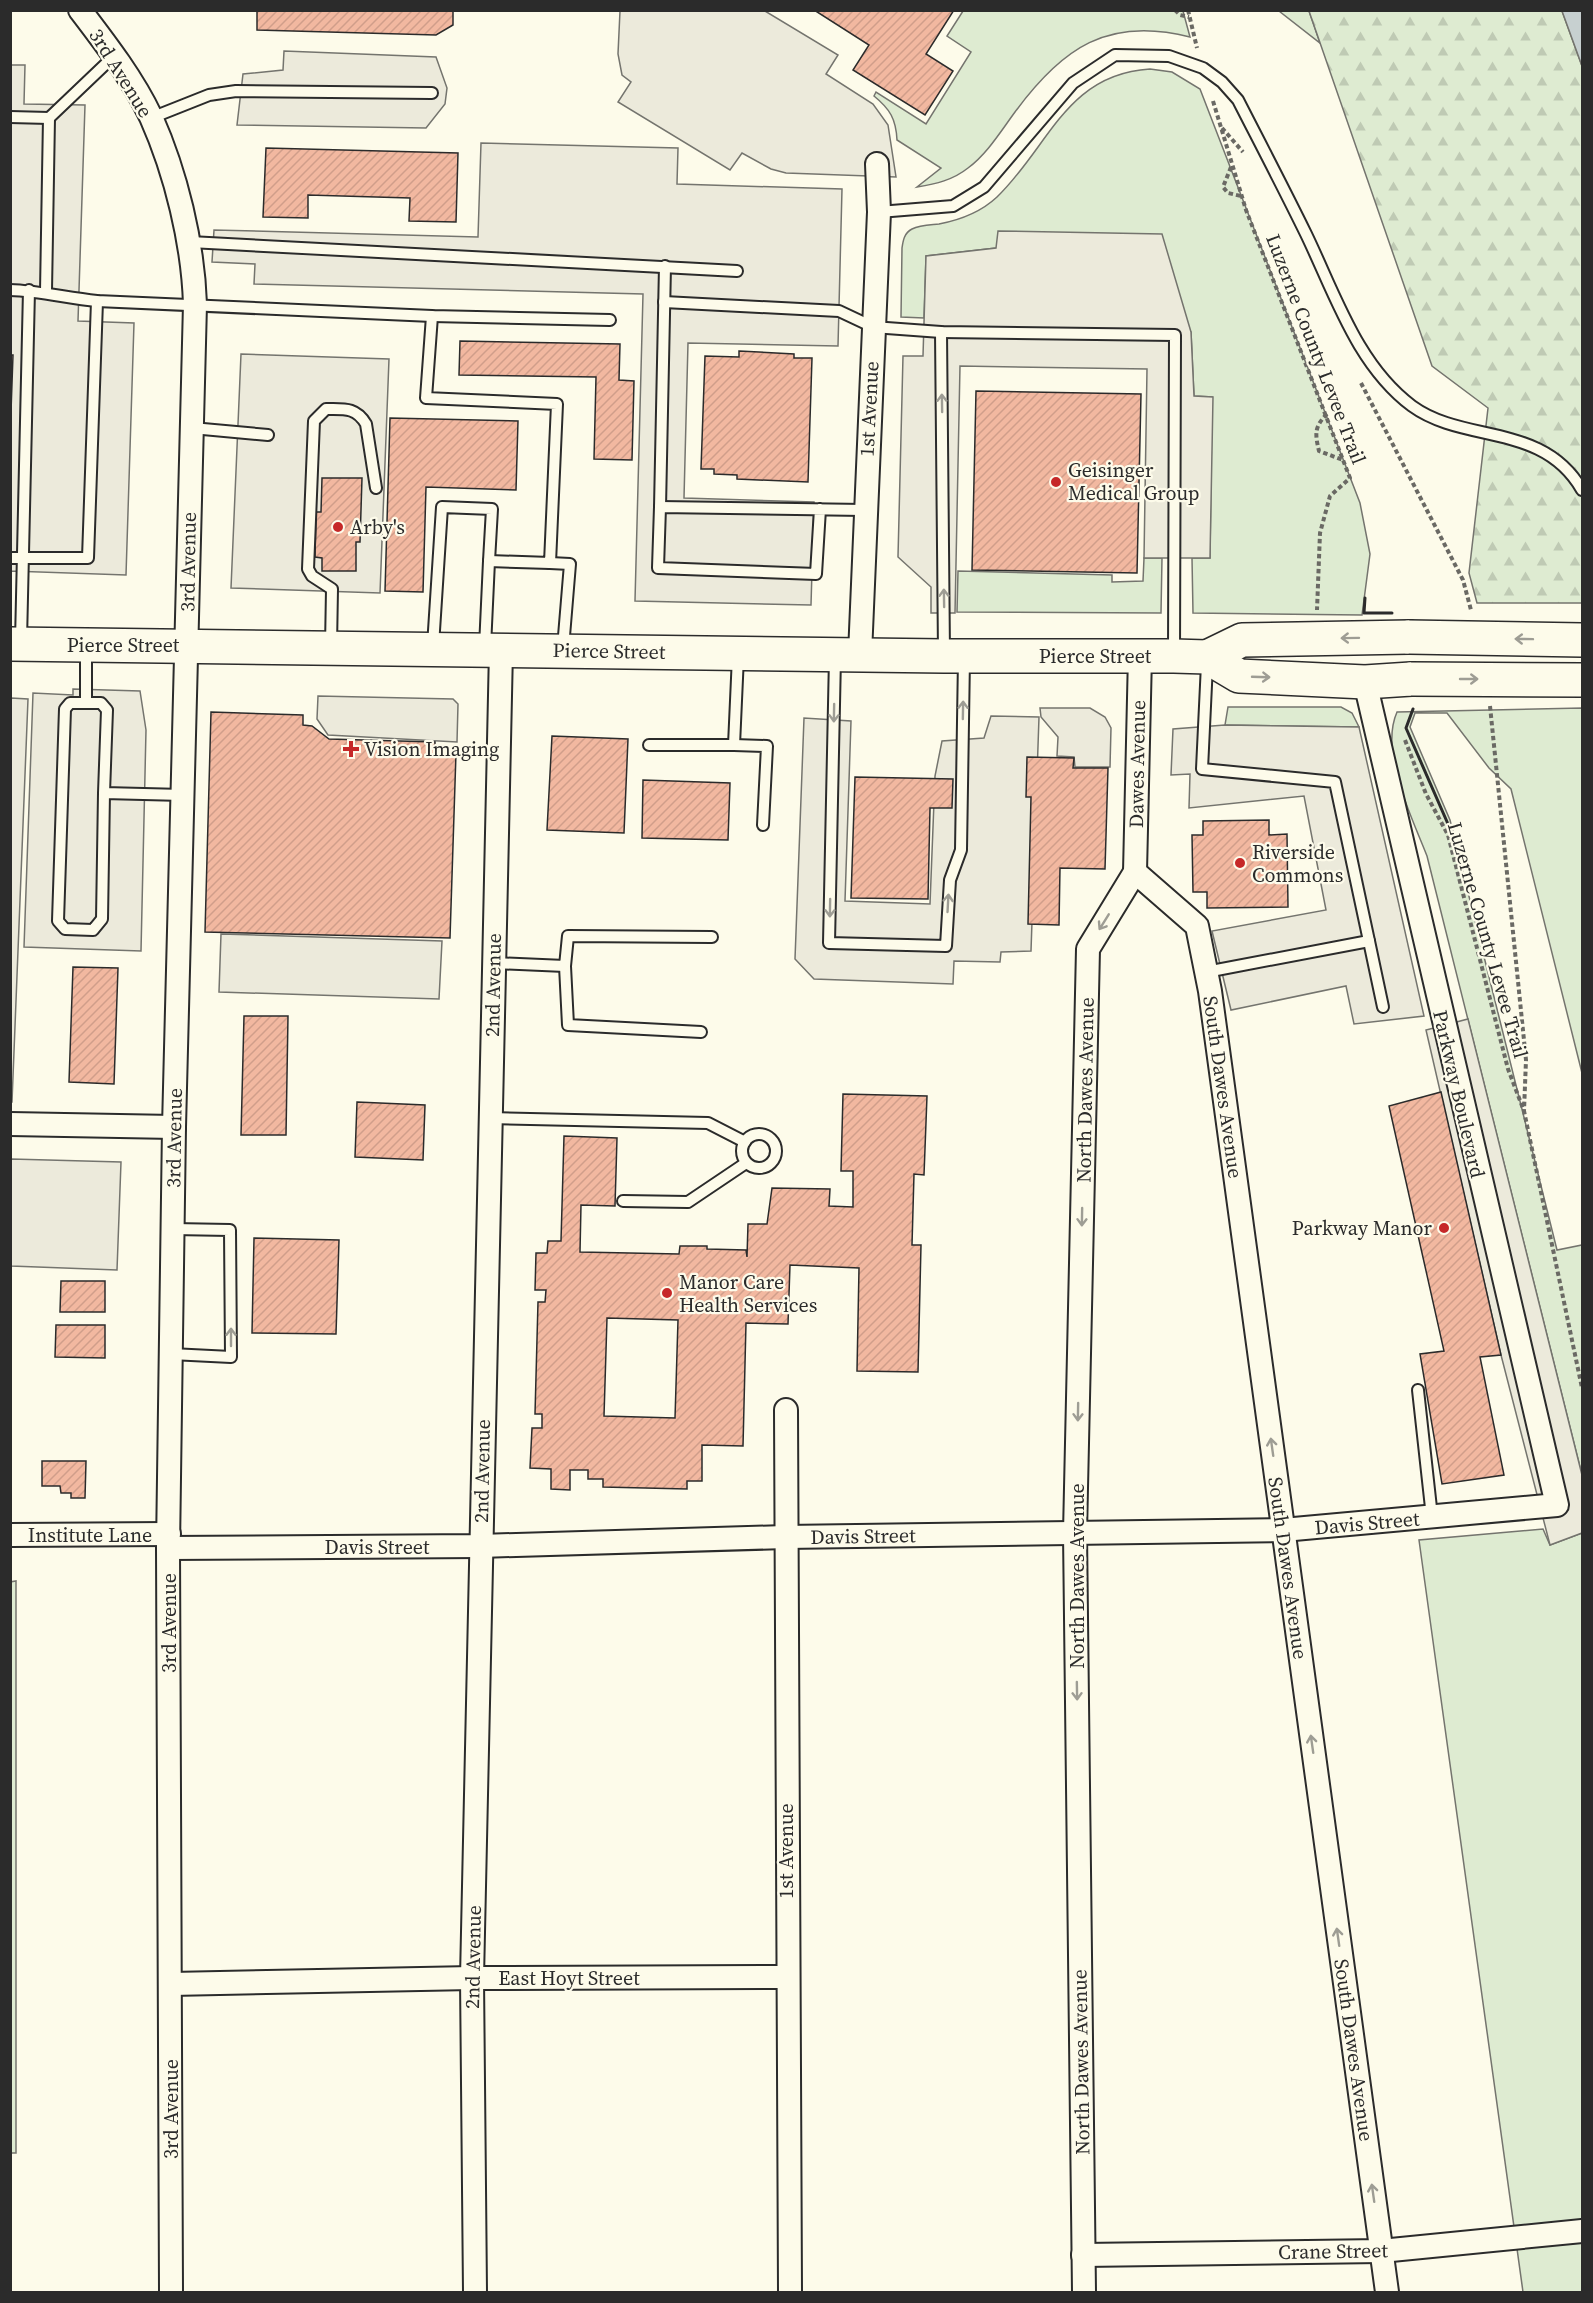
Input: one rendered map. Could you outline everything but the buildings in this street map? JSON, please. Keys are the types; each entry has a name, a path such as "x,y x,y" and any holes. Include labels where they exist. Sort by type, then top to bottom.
{"main road":[{"name":"Pierce Street","path":"16,644 1207,657 1242,640 1409,637 1582,639"},
{"name":"Pierce Street","path":"1207,657 1239,676 1365,682 1411,679 1582,680"}],"street":[{"name":"3rd Avenue","path":"88,16 151,118 190,242 195,304 174,1127 168,1541 171,2292"},
{"name":"1st Avenue","path":"848,654 864,510 879,212 877,164"},
{"name":"2nd Avenue","path":"475,2292 472,1978 494,963 493,650"},
{"name":"Dawes Avenue","path":"1135,872 1140,655"},
{"name":"Parkway Boulevard","path":"1365,682 1557,1505"},
{"name":"South Dawes Avenue","path":"1135,872 1197,926 1206,972 1387,2292"},
{"name":"North Dawes Avenue","path":"1084,2292 1075,1533 1088,949 1135,872"},
{"path":"10,1124 174,1127"},
{"name":"1st Avenue","path":"786,1410 790,2292"},
{"name":"Davis Street","path":"168,1541 480,1546 785,1537 1283,1530 1557,1505"},
{"name":"Institute Lane","path":"10,1535 168,1541"},
{"name":"East Hoyt Street","path":"171,1984 472,1978 787,1977"},
{"name":"Crane Street","path":"1083,2255 1381,2251 1582,2230"}],"lane":[{"path":"879,212 953,206 984,187 1073,83 1115,55 1169,56 1203,68 1222,82 1238,100 1368,363 1412,405 1440,421 1500,434 1524,443 1549,456 1576,478 1582,490"},
{"path":"46,291 50,118 113,57"},
{"path":"151,118 209,95 237,91 432,93"},
{"path":"10,117 50,118"},
{"path":"190,242 737,271"},
{"path":"665,266 658,568 816,574 820,510"},
{"path":"10,290 46,291 67,298 97,301 432,316 610,320"},
{"path":"16,644 22,558 29,290"},
{"path":"10,558 88,558 97,301"},
{"path":"664,302 839,311 873,327 941,332 1175,335 1174,656"},
{"path":"432,316 426,398 557,404 550,563"},
{"path":"848,654 829,943 946,946 950,880 961,850 941,332"},
{"path":"330,648 332,589 312,576 308,569 314,421 326,408 353,409 361,415 366,424 376,488"},
{"path":"192,428 268,435"},
{"path":"433,650 442,507 492,509 489,561 493,650"},
{"path":"660,507 864,510"},
{"path":"489,561 570,564 563,651"},
{"path":"86,645 86,703"},
{"path":"734,745 738,653"},
{"path":"1207,657 1202,769 1335,782 1383,1007"},
{"path":"70,703 101,704 107,710 104,793 102,919 93,930 66,929 58,921 65,709 70,703"},
{"path":"649,745 767,746 763,825"},
{"path":"104,793 183,795"},
{"path":"701,1032 568,1025 565,966 568,936 712,937"},
{"path":"1206,972 1369,941"},
{"path":"494,963 565,966"},
{"path":"490,1118 708,1123 745,1142"},
{"path":"762,1134 772,1139 777,1150 774,1161 765,1168 753,1168 746,1163 742,1150 745,1142 751,1136 762,1134"},
{"path":"623,1201 688,1202 746,1163"},
{"path":"171,1354 231,1357 230,1230 173,1230"},
{"path":"1418,1390 1432,1516"}],"path":[{"path":"1175,10 1180,15 1190,17"},
{"name":"Luzerne County Levee Trail","path":"1222,128 1241,196 1350,478 1330,496 1320,533 1317,611"},
{"path":"1231,166 1223,187 1227,194 1241,196"},
{"path":"1327,414 1317,424 1315,436 1319,451 1344,460"},
{"name":"Luzerne County Levee Trail","path":"1402,730 1414,767 1448,835 1508,1069 1524,1111 1582,1388"},
{"name":"Luzerne County Levee Trail","path":"1494,735 1526,1060 1524,1111"}],"green space":[{"path":"963,11 1183,11 1190,37 1161,32 1135,31 1111,35 1089,43 1069,55 1051,70 975,162 950,178 917,187 941,168 897,140 891,115 874,96 876,92 926,124 971,52 947,36"},
{"path":"1279,11 1309,11 1320,43"},
{"path":"1309,11 1562,11 1582,66 1582,603 1477,603 1469,573 1488,408 1432,366"},
{"path":"1150,69 1172,72 1200,89 1360,503 1370,554 1362,615 1193,613 1192,558 1210,558 1212,397 1194,396 1191,332 996,248 926,256 924,318 901,317 902,248 907,233 918,227 962,218 984,207 997,197 1015,177 1078,99 1098,84 1121,74"},
{"path":"1144,558 1162,558 1161,613 957,612 958,571 1112,575 1112,582 1143,581"},
{"path":"1228,707 1341,707 1352,713 1359,727 1225,725"},
{"path":"1582,708 1582,1073 1511,789 1489,768 1447,713 1415,713 1410,727 1450,820 1557,1250 1582,1245 1582,1475 1427,856 1406,804 1392,746 1397,712"},
{"path":"1543,1529 1550,1545 1582,1533 1582,2292 1523,2292 1419,1540"},
{"path":"16,1581 16,2153 10,2153 10,1582"}],"shaded area":[{"path":"620,11 765,11 838,55 826,74 873,104 888,125 896,177 786,173 771,169 742,153 730,170 618,102 631,82 622,75 618,54"},
{"path":"1562,11 1582,11 1582,66"},
{"path":"284,51 436,57 447,88 445,104 426,128 237,125 243,74 283,70"},
{"path":"11,65 25,65 24,104 85,105 78,321 134,323 126,575 11,571"},
{"path":"481,143 678,148 677,184 842,189 838,346 688,343 684,498 814,502 811,605 635,601 643,294 254,284 255,264 212,262 214,230 478,237"},
{"path":"998,231 1162,234 1191,332 1194,396 1213,397 1210,558 1144,558 1147,369 960,366 955,613 931,613 931,587 898,557 903,356 923,356 926,256 996,248"},
{"path":"241,354 389,359 380,593 231,588"},
{"path":"73,689 140,691 146,730 141,951 24,947 33,693 73,695"},
{"path":"318,696 453,699 458,704 457,742 328,735 317,719"},
{"path":"11,698 28,699 12,1102 10,1102"},
{"path":"1040,708 1090,708 1105,717 1111,728 1110,767 1075,767 1074,757 1057,756 1058,737 1041,717"},
{"path":"991,716 1039,717 1031,951 1001,952 1000,962 954,961 953,984 814,979 795,959 804,718 851,721 845,901 930,904 935,776 942,741 984,738"},
{"path":"1225,725 1359,727 1424,1016 1354,1024 1346,986 1231,1010 1212,931 1326,910 1304,796 1189,808 1190,774 1171,775 1173,729"},
{"path":"221,934 442,941 439,999 219,992"},
{"path":"1468,1019 1582,1475 1582,1533 1550,1545 1501,1355 1426,1030"},
{"path":"11,1159 121,1162 117,1270 11,1266"}],"wall":[{"path":"1365,598 1364,613 1392,613"},
{"path":"1413,709 1406,728 1448,824"}],"place":[{"name":"Geisinger Medical Group","path":"1056,482"},
{"name":"Arby's","path":"338,527"},
{"name":"Vision Imaging","path":"351,749"},
{"name":"Riverside Commons","path":"1240,863"},
{"name":"Parkway Manor","path":"1444,1228"},
{"name":"Manor Care Health Services","path":"667,1293"}]}
